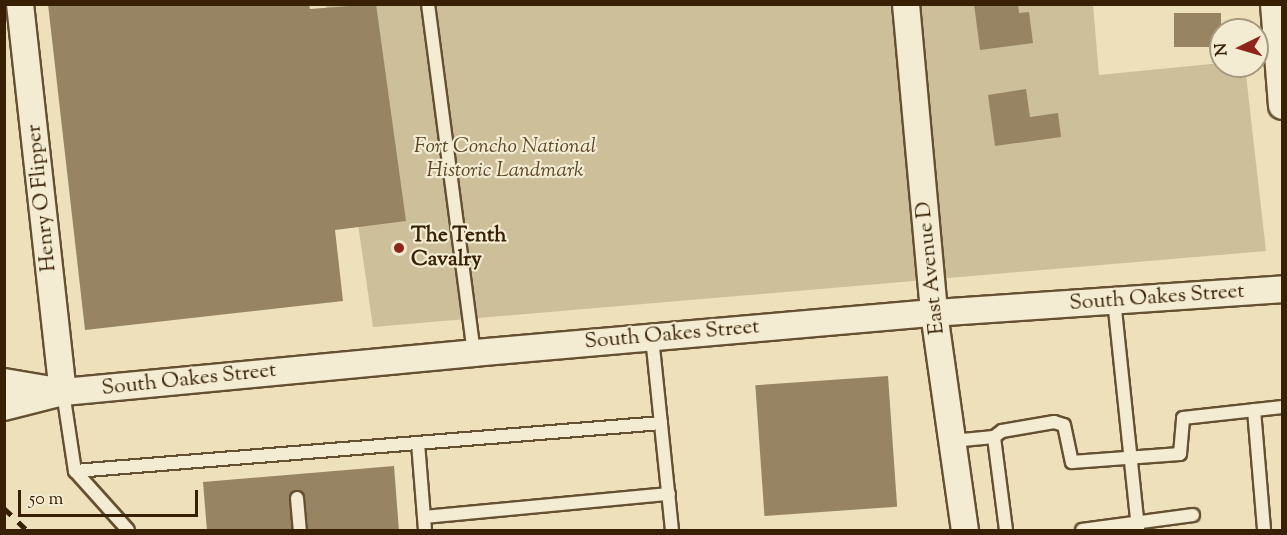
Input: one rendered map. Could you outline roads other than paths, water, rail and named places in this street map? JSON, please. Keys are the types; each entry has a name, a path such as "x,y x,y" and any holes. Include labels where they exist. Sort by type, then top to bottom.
{"street":[{"name":"Henry O Flipper","path":"20,4 63,392"},
{"name":"East Avenue D","path":"906,4 934,313 965,531"},
{"path":"1274,4 1282,106"},
{"name":"South Oakes Street","path":"4,407 63,392 474,353 934,313 1282,289"},
{"name":"South Oakes Street","path":"4,382 63,392"}],"lane":[{"path":"428,4 474,353"},
{"path":"1114,300 1138,527"},
{"path":"652,337 672,531"},
{"path":"63,392 75,471 129,531"},
{"path":"952,441 994,437 1014,427 1054,422 1064,425 1072,462 1130,455 1180,454 1183,418 1282,406"},
{"path":"1254,410 1264,531"},
{"path":"75,471 661,423"},
{"path":"994,437 1006,531"},
{"path":"418,443 425,531"},
{"path":"424,517 669,494"},
{"path":"297,498 300,531"},
{"path":"1082,531 1138,527 1193,514"}],"railway":[{"path":"4,508 27,530"}],"place":[{"name":"The Tenth Cavalry","path":"399,248"}],"park label":[{"name":"Fort Concho National Historic Landmark","path":"505,159"}]}
